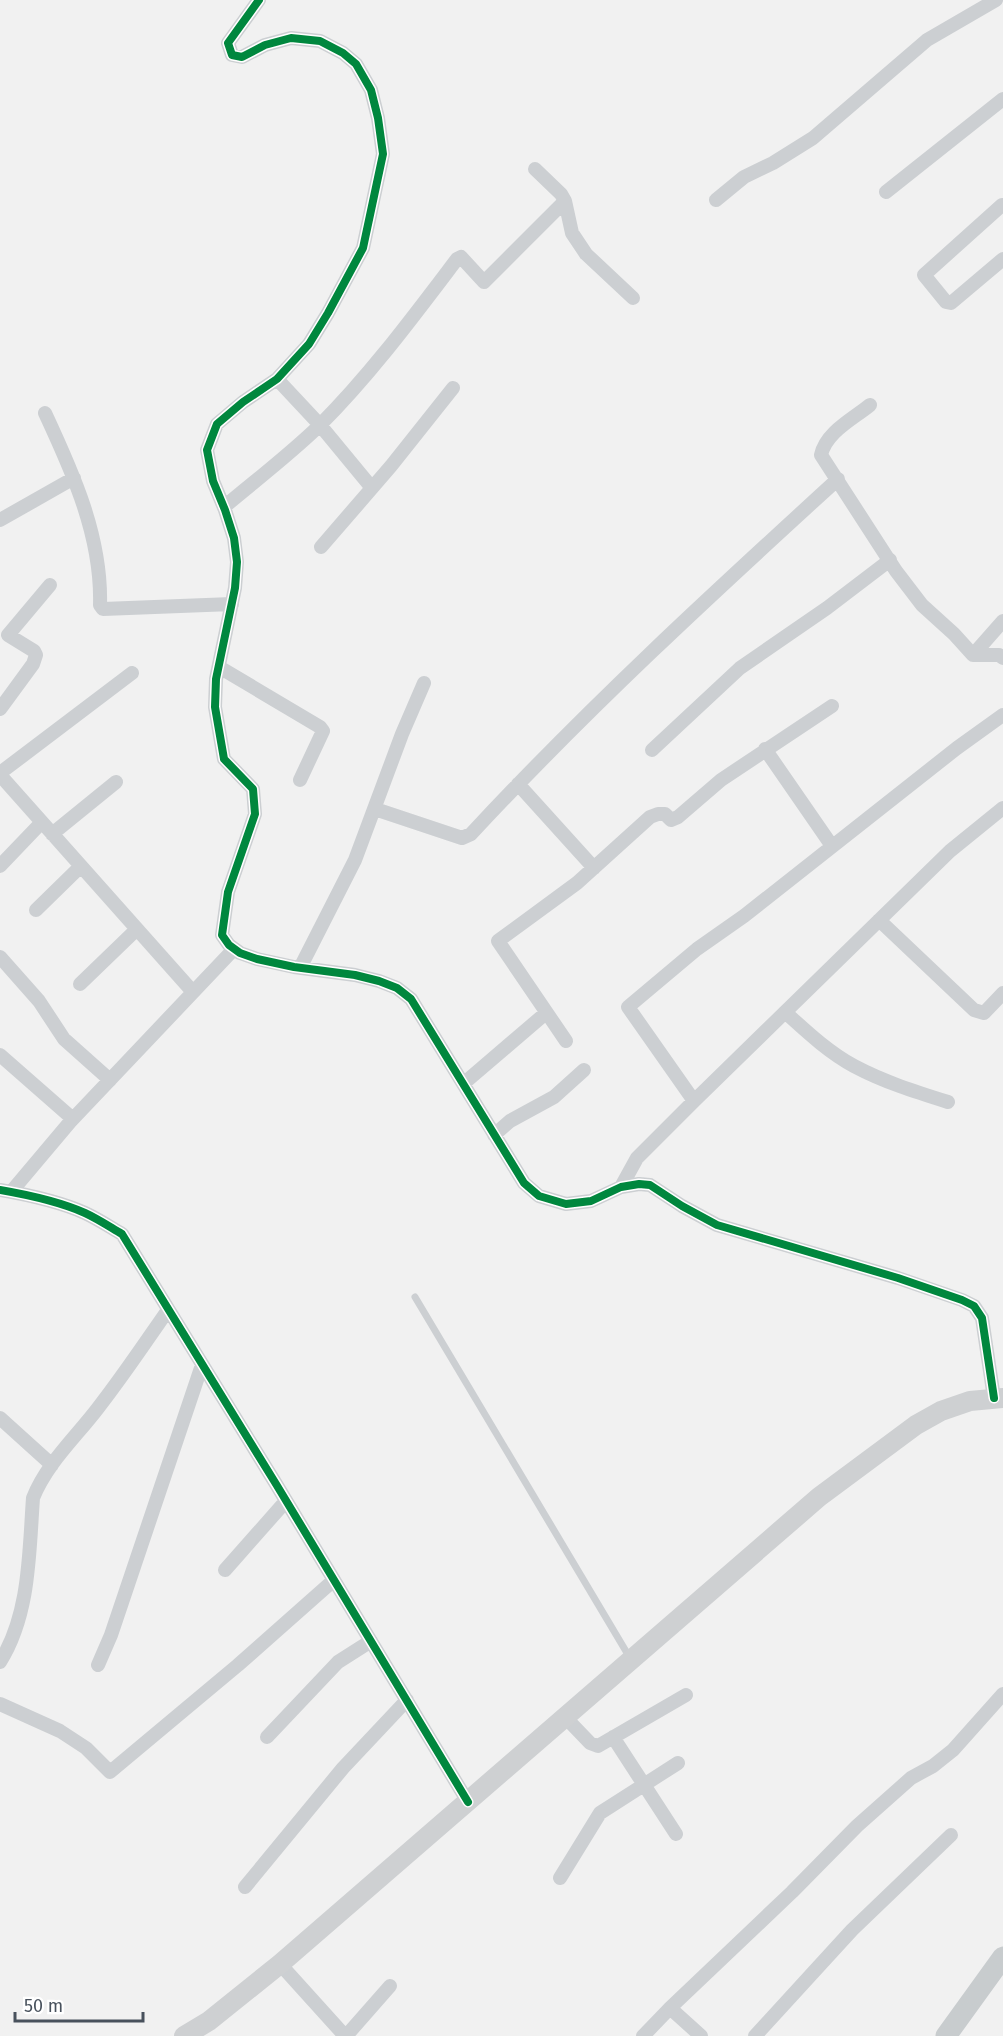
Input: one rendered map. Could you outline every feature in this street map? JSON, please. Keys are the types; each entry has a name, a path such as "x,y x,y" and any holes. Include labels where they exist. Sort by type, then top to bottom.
{"main road":[{"path":"184,2036 209,2021 280,1964 819,1497 916,1425 970,1401 998,1398"},
{"path":"946,2036 1003,1957"}],"street":[{"path":"259,0 228,43 232,55 242,57 265,45 291,38 320,41 343,52 356,64 371,90 383,154 363,248 328,313 309,344 277,379 243,402 217,424 207,450 213,481 234,538 237,562 232,604 216,679 215,707 219,739 224,759 253,789 255,814 228,892 222,934 234,949 257,959 379,981 397,988 411,999 524,1183 539,1196 566,1204 591,1201 621,1186 650,1185 717,1225 898,1278 974,1306 982,1318 998,1398"},
{"path":"716,200 744,177 773,163 813,138 927,40 996,0"},
{"path":"886,192 1003,99"},
{"path":"535,169 561,194 565,201 567,217 578,243 593,262 633,298"},
{"path":"224,507 295,449 320,425 380,361 457,259 461,257 484,282 565,201"},
{"path":"1002,205 924,275 945,302 951,303 1003,259"},
{"path":"277,379 320,425 372,488"},
{"path":"321,547 453,388"},
{"path":"870,405 832,434 823,445 821,455 922,605 973,655 999,655 1003,658"},
{"path":"45,413 74,478 94,539 100,605 103,609 232,604"},
{"path":"0,520 74,478"},
{"path":"375,809 462,838 471,834 637,664 838,479"},
{"path":"652,750 740,668 827,608 890,560"},
{"path":"0,709 33,664 36,655 34,651 8,635 50,585"},
{"path":"973,655 1003,621"},
{"path":"219,667 320,727 323,731 300,780"},
{"path":"132,673 0,774 193,992"},
{"path":"300,968 355,860 402,734 424,683"},
{"path":"566,1041 498,941 577,883 650,817 665,814 671,820 678,817 721,780 832,705"},
{"path":"694,1101 628,1007 697,949 744,916 957,748 1003,715"},
{"path":"765,749 832,846"},
{"path":"52,834 116,782"},
{"path":"518,784 594,867"},
{"path":"621,1186 637,1158 694,1101 950,851 1003,808"},
{"path":"0,866 42,822"},
{"path":"36,910 81,866"},
{"path":"879,920 974,1010 984,1013 1003,993"},
{"path":"80,984 137,929"},
{"path":"6,1191 234,949"},
{"path":"0,957 39,1001 64,1039 110,1080"},
{"path":"785,1012 818,1042 852,1065 896,1086 948,1102"},
{"path":"463,1084 546,1013"},
{"path":"2,1060 73,1119"},
{"path":"494,1135 510,1121 554,1096 584,1070"},
{"path":"6,1191 44,1198 87,1214 122,1234 468,1802"},
{"path":"0,1662 11,1645 20,1613 27,1580 33,1498 38,1486 116,1385 168,1310"},
{"path":"98,1665 115,1624 202,1365"},
{"path":"0,1418 52,1465"},
{"path":"225,1569 286,1501"},
{"path":"0,1704 60,1731 86,1748 110,1772 238,1665 334,1580"},
{"path":"267,1737 339,1662 371,1641"},
{"path":"643,2036 857,1826 911,1778 933,1766 953,1749 1003,1694"},
{"path":"565,1717 590,1743 598,1746 686,1695"},
{"path":"244,1887 343,1768 407,1700"},
{"path":"612,1737 676,1834"},
{"path":"560,1878 600,1813 678,1762"},
{"path":"755,2036 852,1930 951,1835"},
{"path":"280,1964 345,2036 390,1986"},
{"path":"670,2008 701,2036"}],"lane":[{"path":"415,1298 631,1660"}],"cycle path":[{"path":"259,0 228,43 232,55 242,57 265,45 291,38 320,41 343,53 356,64 371,90 383,154 363,248 328,313 309,344 277,379 243,402 217,424 207,450 213,481 234,538 237,562 235,588 216,679 215,707 224,759 253,789 255,814 228,892 222,935 229,945 240,953 257,959 379,981 397,988 411,999 524,1183 539,1196 566,1204 591,1201 621,1187 650,1185 717,1225 898,1278 974,1306 982,1318 994,1398"},
{"path":"0,1190 43,1199 75,1209 122,1234 468,1802"}]}
